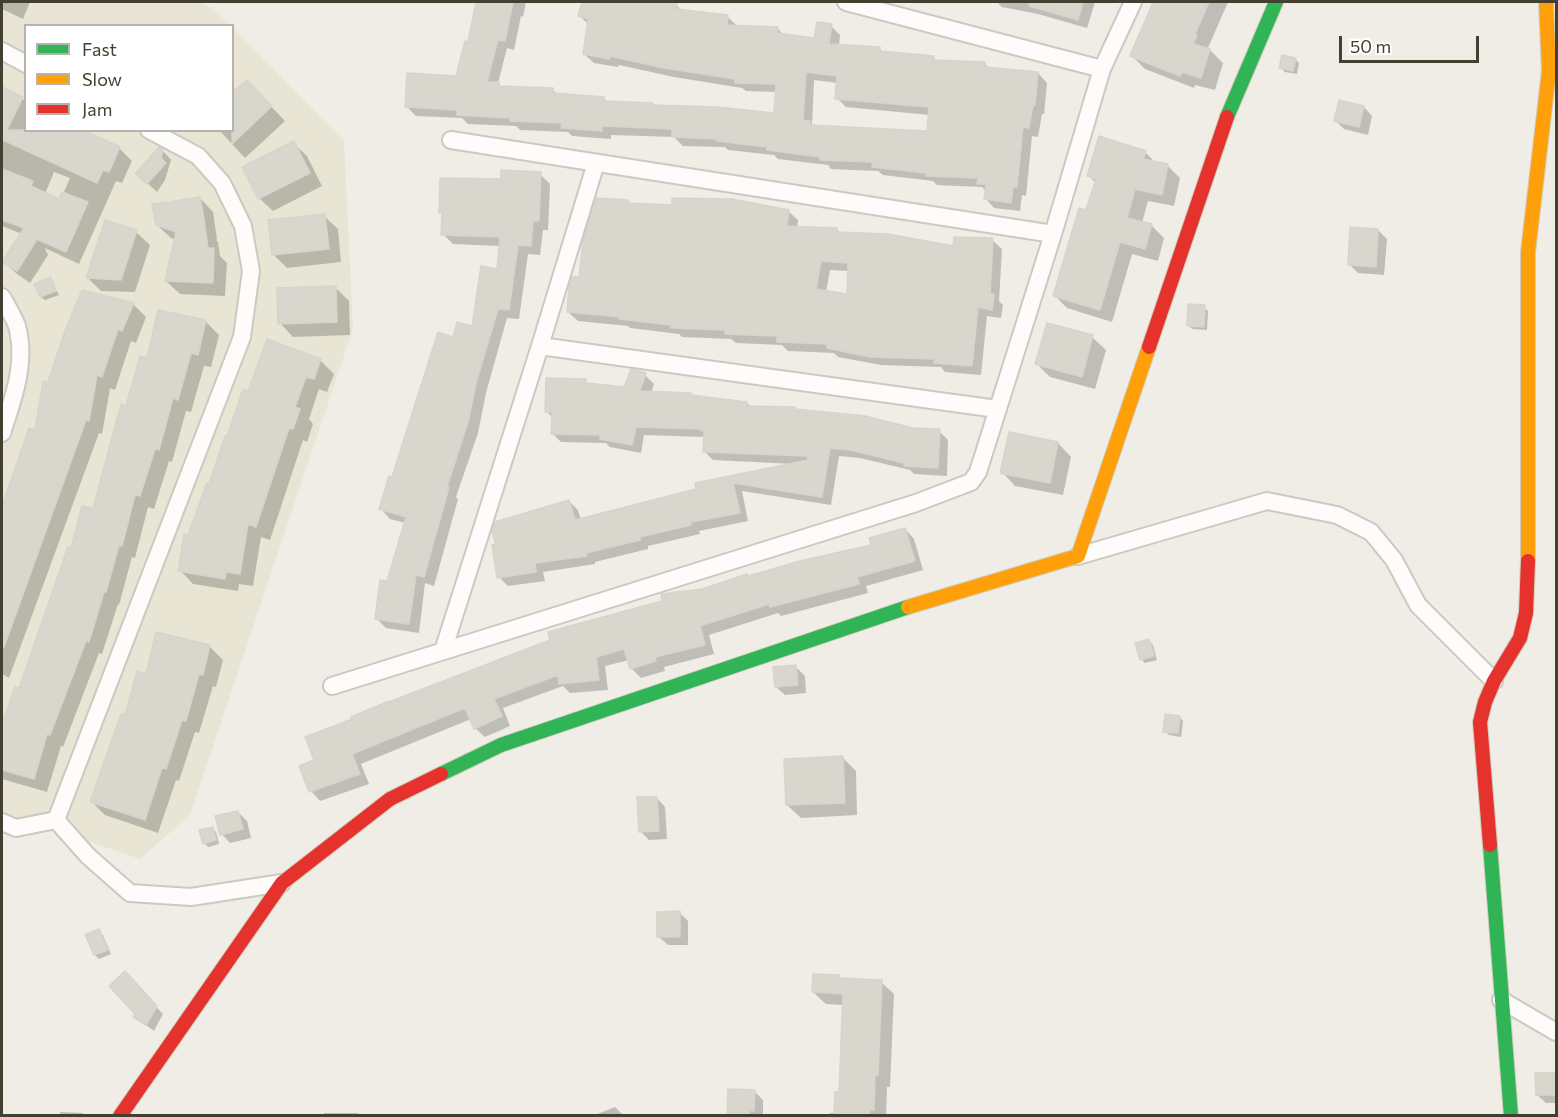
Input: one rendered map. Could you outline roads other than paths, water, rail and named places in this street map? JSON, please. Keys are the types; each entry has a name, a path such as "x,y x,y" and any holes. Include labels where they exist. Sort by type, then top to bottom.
{"street":[{"path":"846,2 1102,69"},
{"path":"332,686 905,506 971,482 978,472 1102,69 1133,2"},
{"path":"1078,556 1226,119 1276,2"},
{"path":"1511,1116 1480,722 1494,681 1520,638 1526,613 1528,590 1528,252 1549,71 1546,2"},
{"path":"2,51 24,63"},
{"path":"56,820 242,337 251,271 243,226 222,183 198,156 154,132"},
{"path":"451,140 1053,234"},
{"path":"443,651 596,163"},
{"path":"2,297 17,326 21,356 16,389 2,433"},
{"path":"540,346 997,409"},
{"path":"120,1116 282,883 390,800 501,745 890,612 1267,501 1337,515 1371,532 1394,560 1419,605 1494,681"},
{"path":"56,820 88,856 130,893 191,897 282,883"},
{"path":"2,822 16,828 56,820"},
{"path":"1501,1000 1557,1032"}]}
